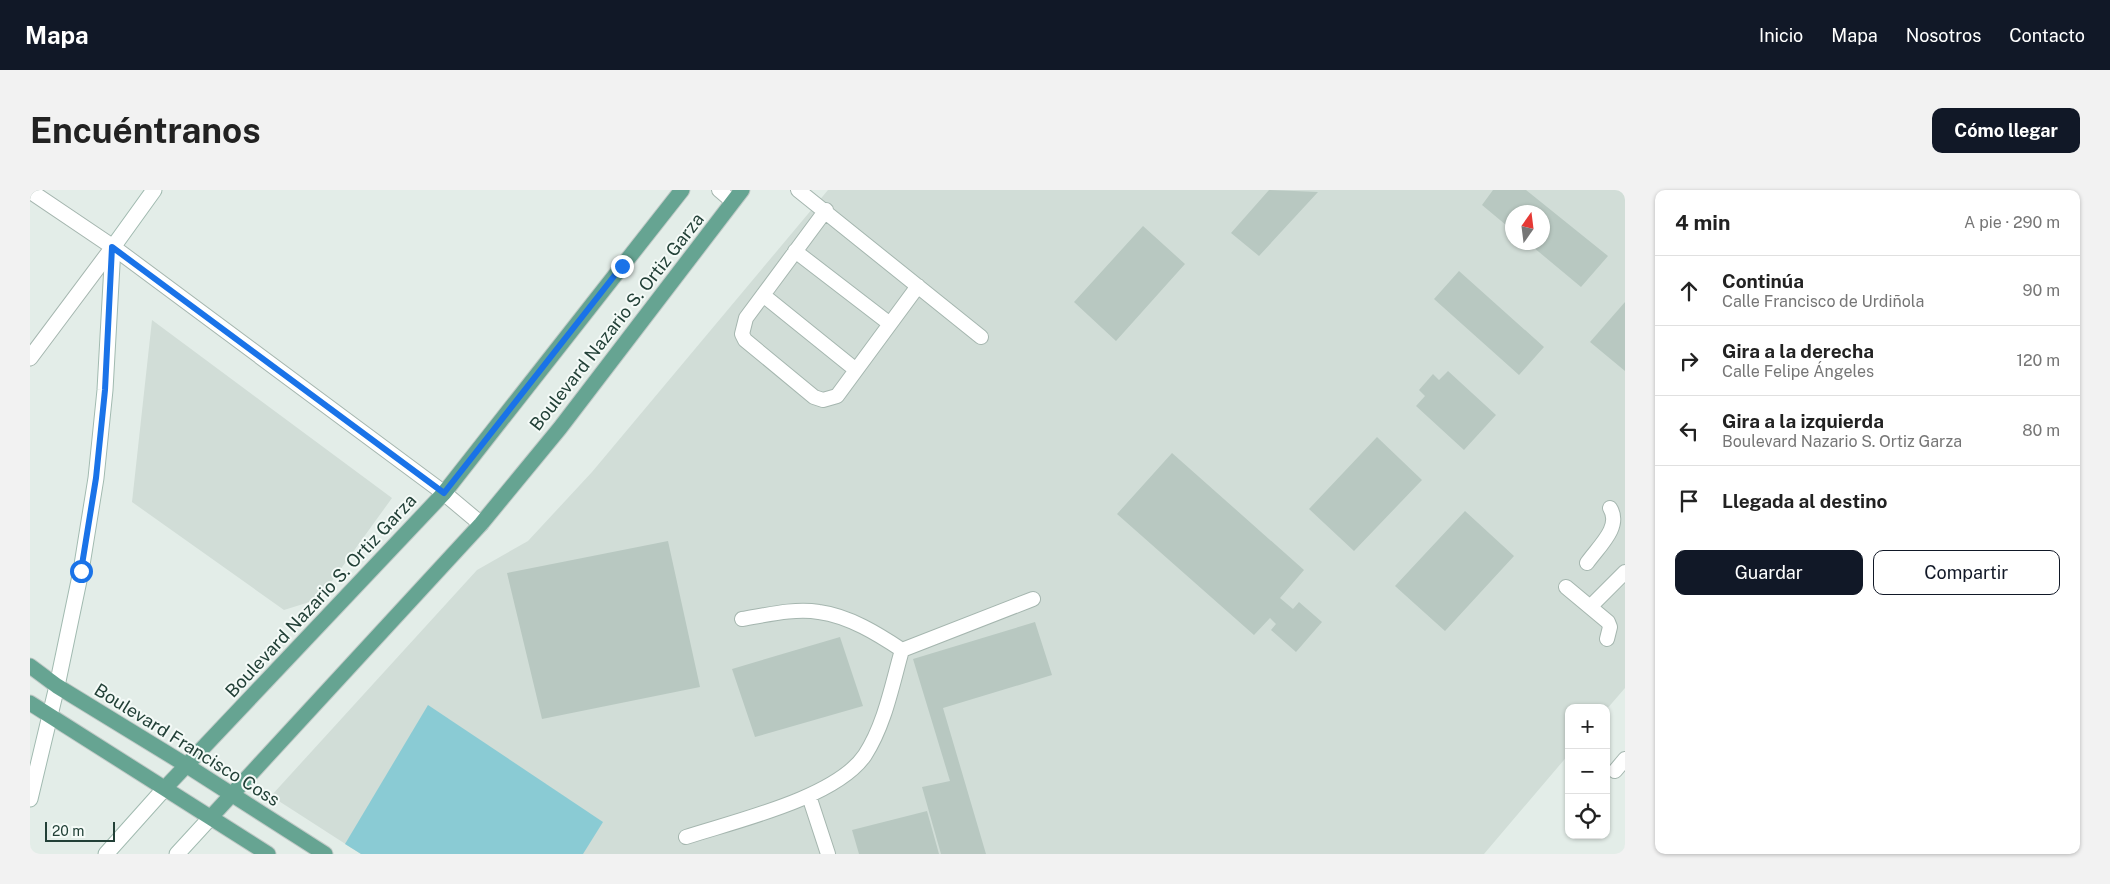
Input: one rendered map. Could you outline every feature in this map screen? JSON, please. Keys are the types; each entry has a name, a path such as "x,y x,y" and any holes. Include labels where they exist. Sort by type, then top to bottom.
{"main road":[{"path":"30,358 154,190"},
{"name":"Boulevard Nazario S. Ortiz Garza","path":"106,854 186,765 444,493 682,190"},
{"name":"Boulevard Nazario S. Ortiz Garza","path":"177,854 233,796 481,524 560,428 742,190"},
{"path":"30,191 112,247 444,493 481,524"},
{"path":"30,799 58,686 81,571 96,478 105,390 112,247"},
{"name":"Boulevard Francisco Coss","path":"30,666 58,686 325,854"},
{"path":"30,703 268,854"}],"lane":[{"path":"719,190 733,202"},
{"path":"798,190 826,210 981,337"},
{"path":"826,210 742,326 742,334 745,340 814,397 823,400 836,396 918,286"},
{"path":"795,251 890,324"},
{"path":"763,295 856,370"},
{"path":"1587,563 1613,526 1614,514 1610,508"},
{"path":"1590,607 1625,572"},
{"path":"1566,586 1608,622 1610,627 1608,639"},
{"path":"902,650 1033,599"},
{"path":"742,619 788,612 818,612 840,618 879,635 902,650"},
{"path":"686,837 809,796 839,780 864,756 882,720 902,650"},
{"path":"1615,771 1625,759"},
{"path":"809,796 828,854"}],"shaded area":[{"path":"828,190 1625,190 1625,688 1610,705 1565,704 1565,759 1484,854 361,854 271,796 477,570 528,541 592,472"},
{"path":"152,320 392,498 319,599 284,610 132,502"}],"water":[{"path":"428,705 603,822 583,854 361,854 345,844"}],"building":[{"path":"1269,190 1318,192 1259,256 1231,233"},
{"path":"1493,190 1526,190 1545,205 1505,205 1505,224 1482,205"},
{"path":"1550,209 1608,256 1581,287 1537,250 1550,250"},
{"path":"1143,226 1185,264 1116,341 1074,302"},
{"path":"1459,271 1544,347 1519,375 1434,299"},
{"path":"1625,302 1625,371 1590,342"},
{"path":"1448,371 1496,415 1464,450 1416,406 1425,396 1419,390 1433,374 1439,380"},
{"path":"1377,437 1422,480 1354,551 1309,509"},
{"path":"1172,453 1304,570 1280,598 1293,609 1299,602 1322,622 1296,652 1271,630 1276,624 1270,618 1254,635 1117,514"},
{"path":"1465,511 1514,556 1445,631 1395,586"},
{"path":"668,541 700,687 542,719 507,573"},
{"path":"1035,622 1052,675 943,708 986,854 941,854 922,787 950,781 913,659"},
{"path":"840,637 863,706 755,737 732,669"},
{"path":"927,811 939,854 859,854 852,830"}],"route":[{"path":"81,571 96,478 105,390 112,247 444,493 622,266"}]}
